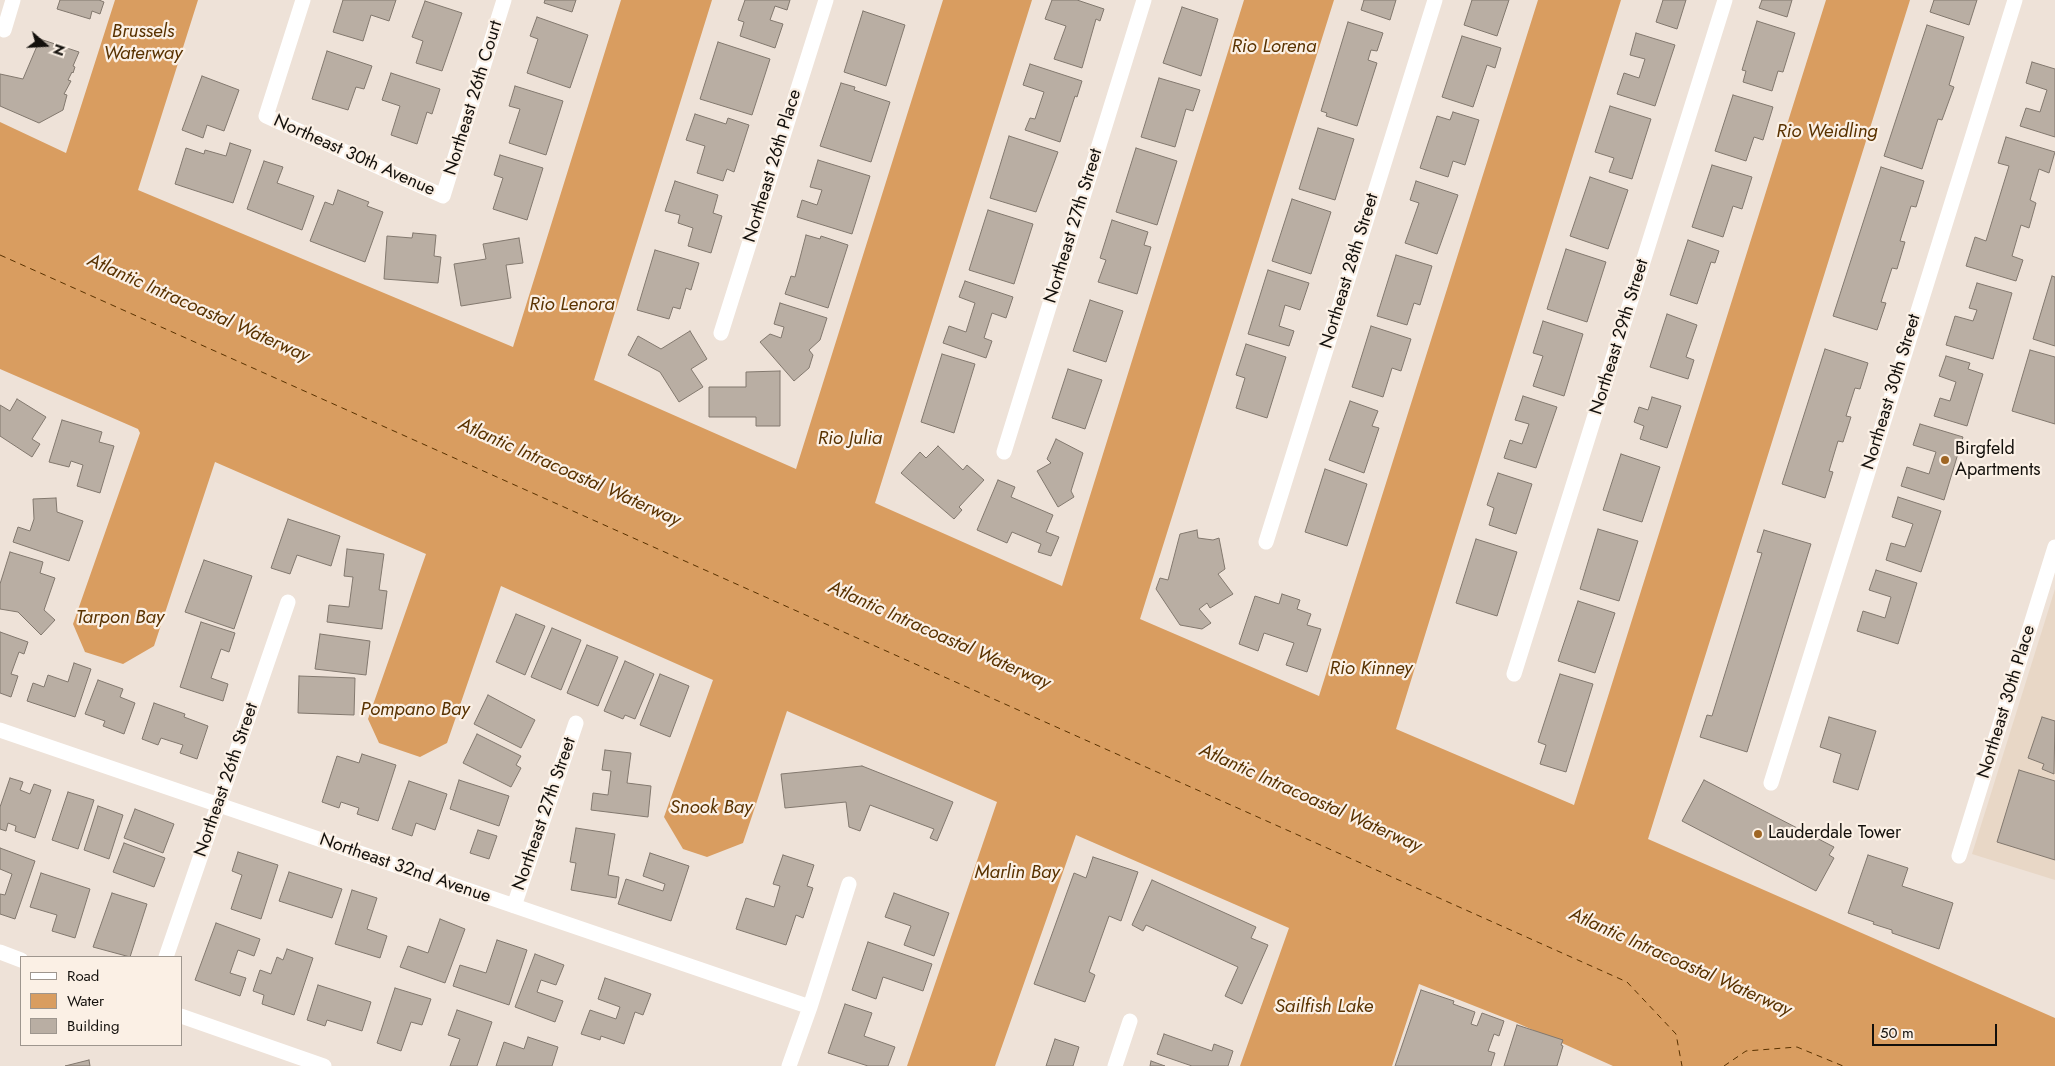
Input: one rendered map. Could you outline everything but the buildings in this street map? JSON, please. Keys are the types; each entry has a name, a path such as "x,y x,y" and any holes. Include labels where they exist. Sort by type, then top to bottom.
{"street":[{"path":"4,30 13,0"},
{"name":"Northeast 30th Avenue","path":"303,0 266,116 443,196"},
{"name":"Northeast 26th Court","path":"443,196 504,0"},
{"name":"Northeast 26th Place","path":"721,333 826,0"},
{"name":"Northeast 27th Street","path":"1004,452 1144,0"},
{"name":"Northeast 28th Street","path":"1266,542 1435,0"},
{"name":"Northeast 29th Street","path":"1514,674 1725,0"},
{"name":"Northeast 30th Street","path":"1770,783 2015,0"},
{"name":"Northeast 30th Place","path":"1959,856 2055,547"},
{"name":"Northeast 26th Street","path":"166,956 288,602"},
{"name":"Northeast 27th Street","path":"514,906 576,723"},
{"name":"Northeast 32nd Avenue","path":"0,730 810,1007"},
{"path":"789,1066 849,884"},
{"path":"0,952 20,960"},
{"path":"182,1016 324,1066"},
{"path":"1115,1066 1130,1021"}],"shaded area":[{"path":"2055,589 2055,880 1972,854"}],"water":[{"path":"115,0 198,0 138,190 513,347 621,0 712,0 594,380 796,469 943,0 1032,0 875,503 1062,586 1244,0 1334,0 1140,619 1319,696 1538,0 1621,0 1396,729 1574,805 1826,0 1910,0 1648,839 2055,1018 2055,1066 1613,1066 1515,1022 1419,984 1392,1066 1240,1066 1289,928 1076,835 995,1066 907,1066 997,802 787,711 743,843 707,857 683,849 664,817 713,680 501,586 447,743 420,757 379,743 368,719 426,554 215,462 154,646 123,664 85,652 73,624 140,433 138,429 0,369 0,122 66,153"}],"ferry route":[{"path":"0,255 1627,982 1676,1034 1682,1066"},
{"path":"1724,1066 1746,1051 1797,1047 1843,1066"}],"place":[{"name":"Birgfeld Apartments","path":"1945,460"},
{"name":"Lauderdale Tower","path":"1758,834"}],"water label":[{"name":"Brussels Waterway","path":"143,43"},
{"name":"Rio Lorena","path":"1274,47"},
{"name":"Rio Weidling","path":"1827,132"},
{"name":"Rio Lenora","path":"572,305"},
{"name":"Atlantic Intracoastal Waterway","path":"198,309"},
{"name":"Rio Julia","path":"850,439"},
{"name":"Atlantic Intracoastal Waterway","path":"569,473"},
{"name":"Tarpon Bay","path":"120,618"},
{"name":"Atlantic Intracoastal Waterway","path":"939,636"},
{"name":"Rio Kinney","path":"1371,669"},
{"name":"Pompano Bay","path":"415,710"},
{"name":"Atlantic Intracoastal Waterway","path":"1310,799"},
{"name":"Snook Bay","path":"711,808"},
{"name":"Marlin Bay","path":"1017,873"},
{"name":"Atlantic Intracoastal Waterway","path":"1680,963"},
{"name":"Sailfish Lake","path":"1324,1007"}]}
